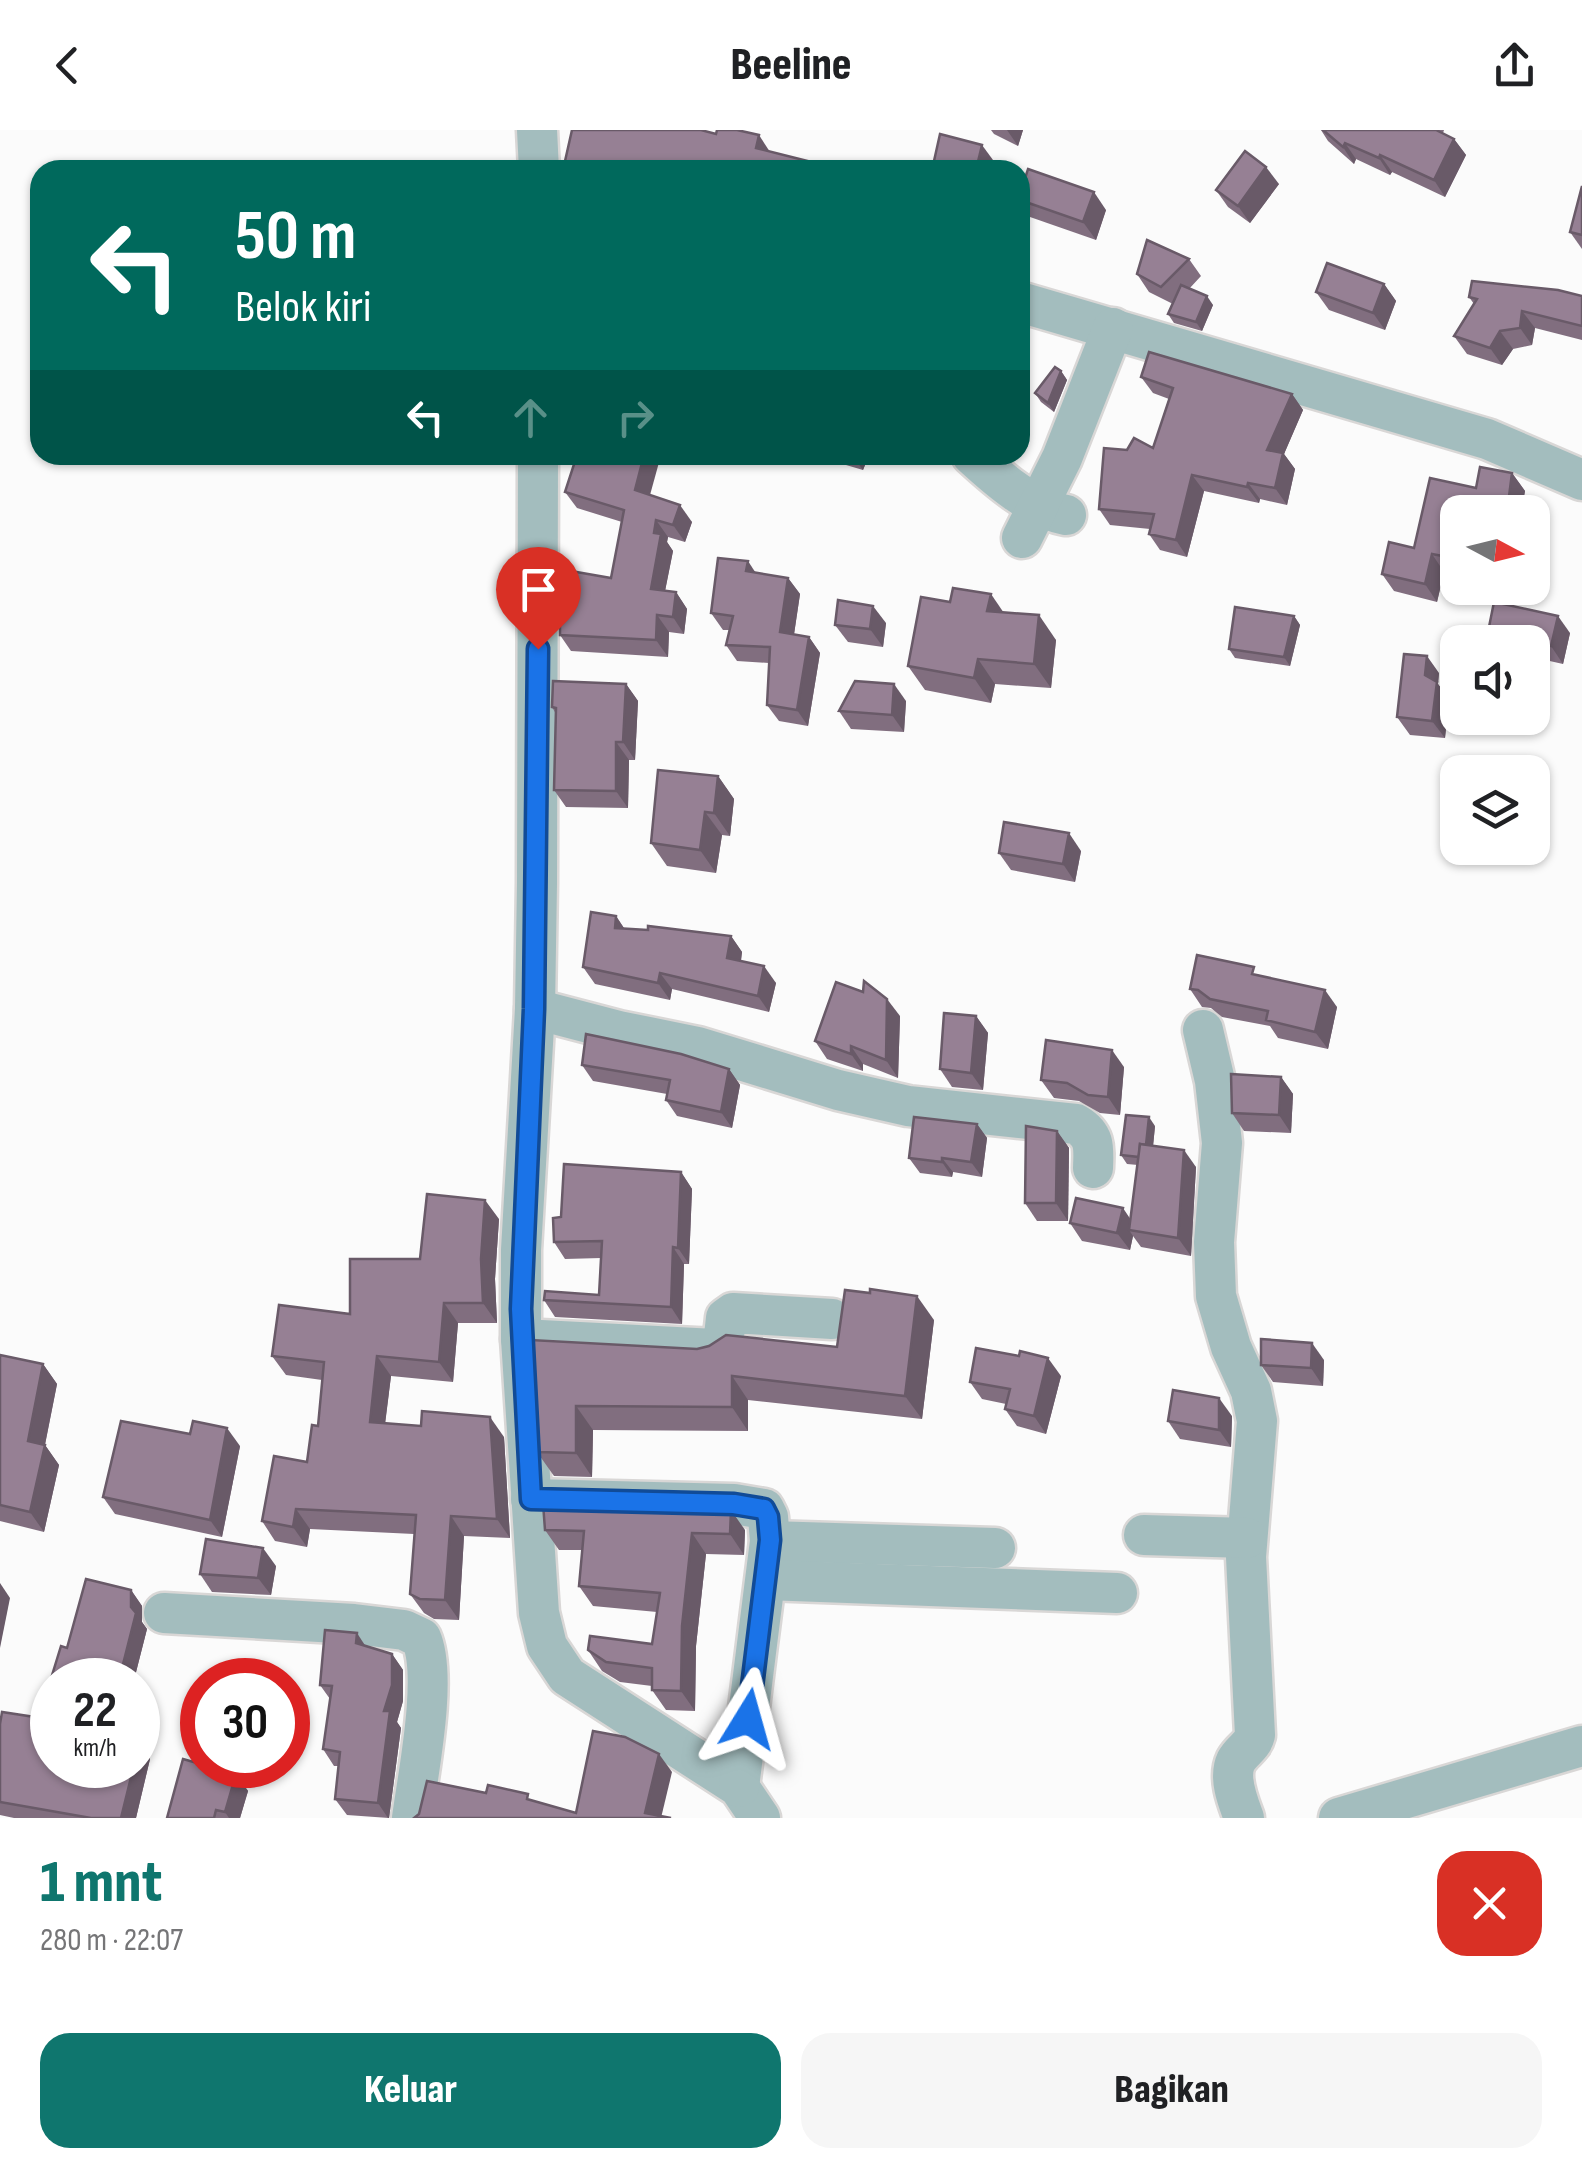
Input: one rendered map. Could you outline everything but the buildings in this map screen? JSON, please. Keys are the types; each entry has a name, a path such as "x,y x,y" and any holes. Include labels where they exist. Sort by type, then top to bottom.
{"street":[{"path":"537,130 538,160"},
{"path":"1030,305 1487,439 1582,480"},
{"path":"984,465 1043,519 1062,458 1113,328"},
{"path":"538,465 534,1009 521,1339 539,1613 546,1646 567,1676 695,1756 749,1803"},
{"path":"534,1009 619,1032 698,1047 838,1090 908,1106 1076,1124 1089,1131 1094,1142 1093,1168"},
{"path":"1203,1030 1215,1081 1222,1144 1214,1242 1216,1296 1257,1421 1247,1538 1256,1724 1252,1744 1234,1769 1236,1795 1244,1818"},
{"path":"521,1339 716,1349 723,1345 726,1318 733,1313 832,1319"},
{"path":"531,1499 764,1509 770,1540 749,1803"},
{"path":"1144,1535 1247,1538"},
{"path":"770,1540 995,1548"},
{"path":"766,1580 1116,1593"},
{"path":"164,1613 354,1624 404,1630 421,1638 428,1653 427,1678 412,1818"},
{"path":"1339,1818 1461,1802 1582,1746"}],"route":[{"path":"538,649 534,1009 521,1309 531,1499 734,1504 764,1509 770,1540 748,1719"}]}
